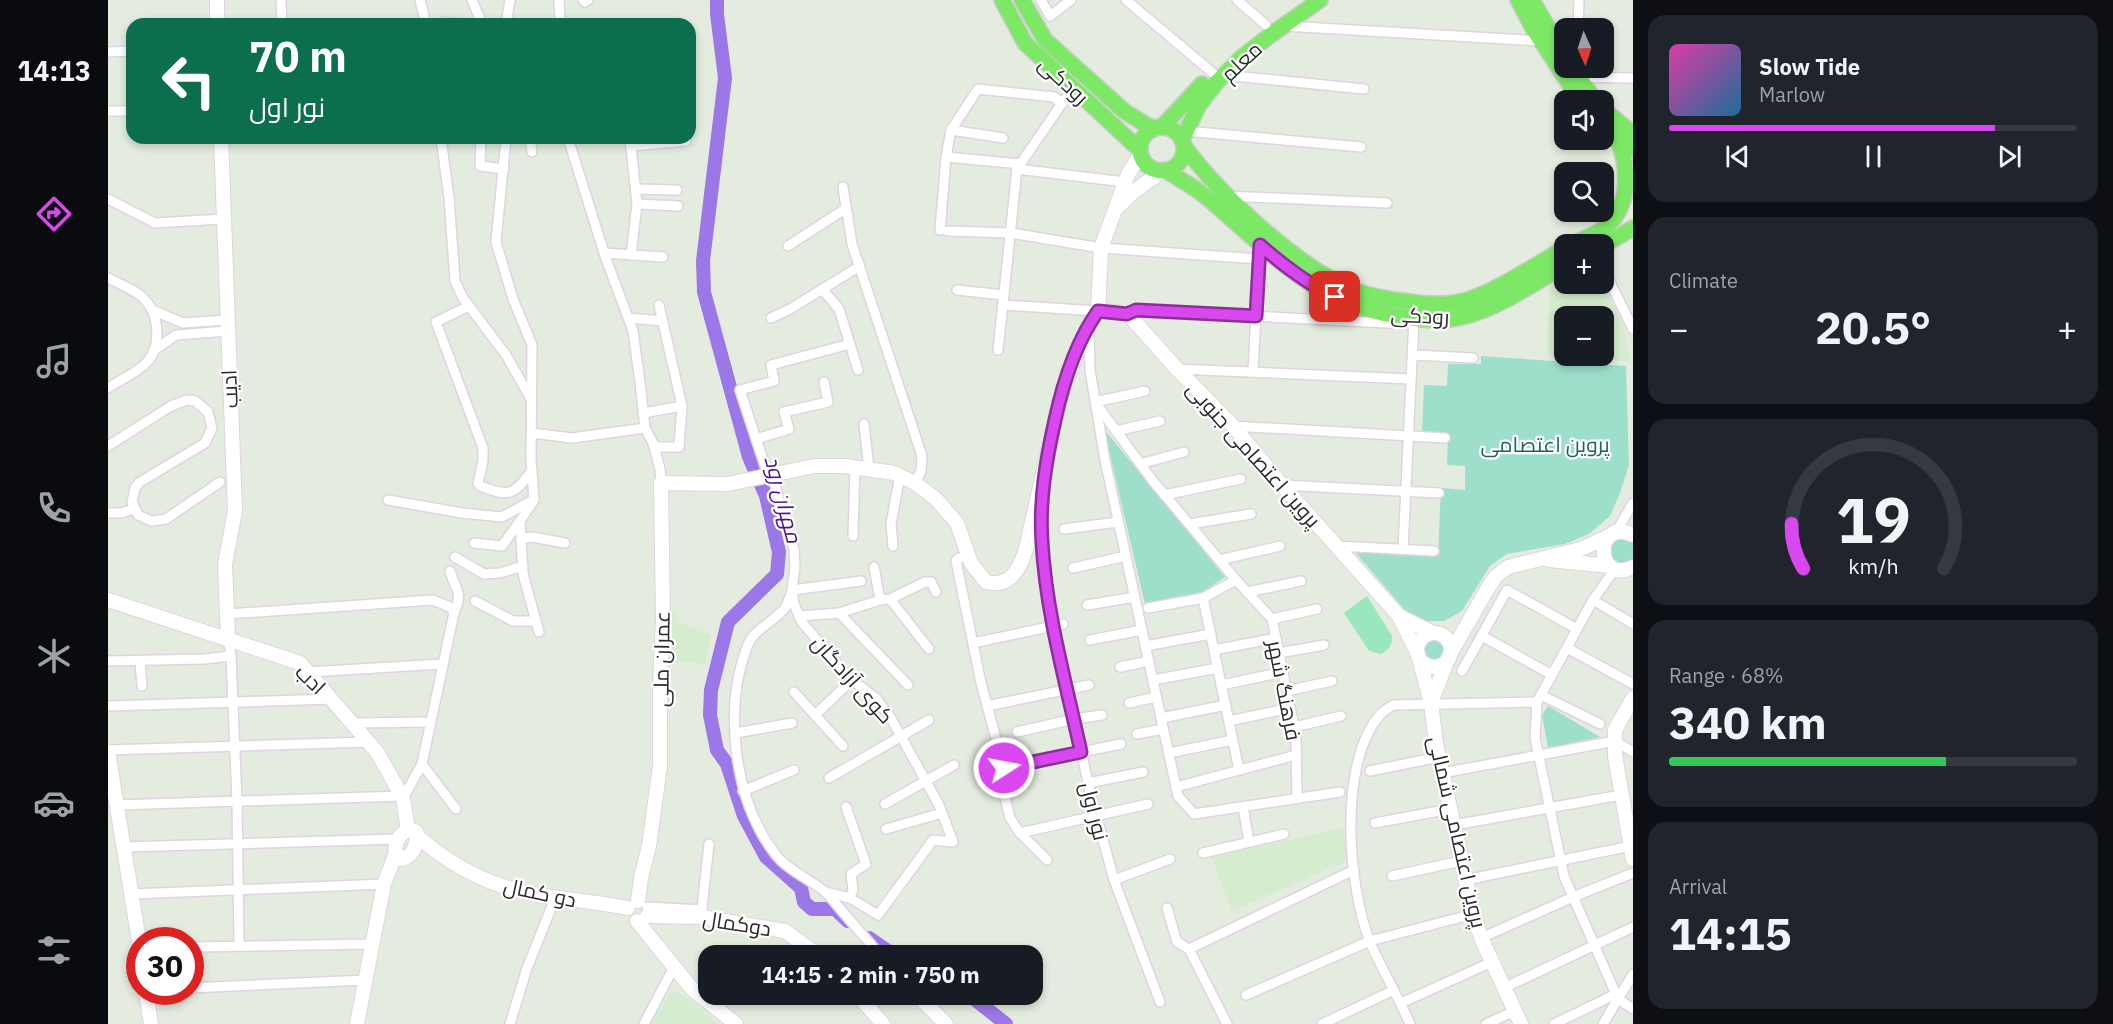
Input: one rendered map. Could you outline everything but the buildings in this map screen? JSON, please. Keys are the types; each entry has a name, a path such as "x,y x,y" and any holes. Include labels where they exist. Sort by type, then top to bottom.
{"main road":[{"path":"217,0 217,18"},
{"name":"رودکی","path":"1002,0 1025,43 1140,152"},
{"name":"رودکی","path":"1023,0 1045,40 1124,111 1157,128"},
{"name":"معلم","path":"1184,139 1199,105 1234,51 1266,25 1303,0"},
{"name":"معلم","path":"1157,128 1218,74 1320,0"},
{"path":"1518,0 1541,41 1554,54"},
{"path":"1532,0 1554,38"},
{"path":"1576,78 1587,90"},
{"path":"1614,118 1633,134"},
{"path":"661,483 728,484 814,466 855,467 900,475 936,499 957,523 971,563 986,582 995,584 1006,581 1021,563 1026,549 1062,391 1089,324 1098,311 1101,248 1113,213 1140,152 1142,140 1157,128 1172,129 1184,139 1179,162 1132,193 1113,213"},
{"path":"1614,136 1633,148"},
{"name":"رودکى","path":"1184,139 1216,186 1281,243 1305,271"},
{"path":"1591,234 1606,226 1617,212 1624,194 1627,176 1625,157 1618,140"},
{"name":"ادیب","path":"221,144 235,511 225,564 228,639"},
{"path":"1140,152 1148,166 1163,171"},
{"name":"رودکى","path":"1163,171 1198,191 1259,252 1305,271 1326,276 1357,291 1389,299 1422,317 1444,320 1467,316 1488,308 1554,272"},
{"path":"1614,239 1633,228"},
{"name":"رودکى","path":"1422,317 1482,294 1554,254"},
{"path":"1098,311 1127,314"},
{"name":"پروین اعتصامی جنوبی","path":"1127,314 1176,369 1233,426 1282,485 1399,616 1418,656"},
{"name":"عمران ملی","path":"637,911 660,766 663,619 661,483"},
{"path":"1612,567 1604,558 1603,548 1613,534 1626,532 1633,535"},
{"name":"پروین اعتصامی شمالی","path":"1431,703 1449,656 1496,576 1508,567 1581,549 1613,534"},
{"path":"1538,559 1632,569"},
{"name":"ادب","path":"108,600 300,663 377,752 402,797 405,845"},
{"name":"پروین اعتصامی جنوبی","path":"1399,616 1436,633"},
{"path":"1436,633 1448,641 1449,656 1442,664 1432,666 1425,664 1418,656 1419,641 1425,635 1451,629 1469,619"},
{"name":"پروین اعتصامی شمالی","path":"1418,656 1431,703 1439,758 1473,914 1481,938 1518,1018"},
{"path":"1632,853 1615,756 1615,730 1633,698"},
{"path":"1615,741 1623,733 1633,716"},
{"path":"108,751 137,927"},
{"path":"357,1024 384,884 405,845"},
{"name":"دو کمال","path":"405,845 445,859 498,884 523,892 603,905 612,910 637,911"},
{"path":"637,911 674,967 692,988 736,1024"},
{"name":"دوکمال","path":"637,911 701,913 784,931 804,945"},
{"path":"148,1005 151,1024"},
{"path":"867,1005 883,1024"},
{"path":"927,1005 946,1024"}],"street":[{"path":"281,0 282,18"},
{"path":"420,0 424,18"},
{"path":"472,0 480,18"},
{"path":"507,18 510,0"},
{"path":"559,0 560,18"},
{"path":"583,0 585,2 588,0"},
{"path":"1041,0 1050,16 1071,0"},
{"path":"1126,0 1218,74 1364,88"},
{"path":"1237,0 1266,25"},
{"path":"1578,18 1579,0"},
{"path":"1283,26 1541,41"},
{"path":"108,52 126,51"},
{"path":"1614,77 1633,78"},
{"path":"998,350 1003,300 1011,234 1019,167 1065,100 978,89 951,130 946,157 944,231 1011,234 1101,248 1259,252 1253,372"},
{"path":"108,111 126,111"},
{"path":"951,130 1003,138"},
{"path":"1184,139 1361,147"},
{"path":"442,144 456,281 463,298 506,355 532,401"},
{"path":"481,144 480,166 504,169"},
{"path":"474,543 502,546 534,500 532,345 513,299 496,242 506,144"},
{"path":"531,144 532,152"},
{"path":"570,144 604,253 633,331 645,428 654,447 661,483"},
{"path":"631,144 637,204 631,255"},
{"path":"946,157 1125,182"},
{"path":"843,188 852,244 922,456 921,471 915,483"},
{"path":"636,189 677,190"},
{"path":"1228,196 1387,203"},
{"path":"108,200 155,223 223,219"},
{"path":"637,204 678,206"},
{"path":"788,246 845,209"},
{"path":"604,253 663,257"},
{"path":"771,318 790,309 860,266"},
{"path":"108,278 144,298 152,310 157,338 146,364 108,388"},
{"path":"1614,286 1629,309 1633,329"},
{"path":"822,289 839,309 858,370"},
{"path":"957,290 1003,300 1098,311"},
{"path":"654,447 679,447 682,406 659,305"},
{"path":"469,306 436,322 483,448 479,485 501,494 511,493 521,486 532,470"},
{"path":"152,310 183,323 227,326"},
{"path":"1127,314 1136,310 1256,316 1422,317 1413,355 1402,549"},
{"path":"628,318 662,321"},
{"path":"1089,324 1090,370 1095,402 1118,522 1178,796 1194,814 1340,792"},
{"path":"153,351 176,335 227,326"},
{"name":"کوی آزادگان","path":"850,344 771,366 774,381 740,390 794,549 795,567 792,590 794,604 801,621 852,680 876,698 901,735 926,781 942,813 952,842 933,840 878,915 850,898"},
{"path":"1413,355 1473,358"},
{"path":"1176,369 1411,380"},
{"path":"756,439 789,429 784,412 828,402 824,382"},
{"path":"1095,402 1145,391"},
{"path":"108,446 171,406 187,400 202,405 208,412 211,419 210,436 205,443 140,482 132,495 134,509 144,519 159,521 166,519 220,482"},
{"name":"فرهنگ شهر","path":"1095,402 1164,495 1272,619 1294,727 1297,799"},
{"path":"643,413 682,406"},
{"path":"1116,431 1160,420"},
{"path":"864,424 869,469"},
{"path":"1233,426 1444,438"},
{"path":"532,433 572,438 645,428"},
{"path":"1140,464 1184,452"},
{"path":"853,536 855,467"},
{"name":"نور اول","path":"1044,471 1041,540 1081,752 1114,879 1160,1002"},
{"path":"893,546 891,524 900,475"},
{"path":"1164,495 1241,479"},
{"path":"1282,485 1439,493"},
{"path":"388,500 462,513 502,517 534,500"},
{"path":"1613,534 1633,503"},
{"path":"108,513 121,513 134,509"},
{"path":"1189,524 1251,514"},
{"path":"520,521 523,566 539,632"},
{"path":"1064,529 1118,522"},
{"path":"521,538 532,537 565,543"},
{"path":"1219,560 1280,546"},
{"path":"1337,546 1434,551"},
{"path":"455,556 484,574 501,573 523,566"},
{"path":"1073,568 1126,556"},
{"path":"969,557 959,558 956,561 987,706 1004,768 1000,777 1010,818 1020,833 1047,860"},
{"path":"874,567 885,599 929,649"},
{"path":"1612,567 1539,699 1535,738 1560,861 1573,897 1617,996 1633,1009"},
{"path":"117,805 402,797 422,764 442,664 454,612 459,603 459,591 452,580 450,571"},
{"path":"1148,608 1203,598 1236,580"},
{"path":"1247,592 1301,580"},
{"path":"861,581 792,590 786,606 748,643 736,680 736,733 737,763 743,790 763,836 777,858 825,892 871,945"},
{"path":"799,616 839,613 885,599 925,582 931,582 936,591"},
{"path":"1462,671 1507,590 1577,629"},
{"path":"1087,604 1134,597"},
{"path":"1203,598 1239,770"},
{"path":"227,614 433,600 450,607 454,612"},
{"path":"1593,600 1633,624"},
{"path":"475,601 513,621 536,621"},
{"path":"1272,619 1317,609"},
{"path":"839,613 908,685"},
{"path":"973,643 1058,625"},
{"path":"1090,640 1142,630"},
{"path":"1145,646 1211,634"},
{"path":"1482,636 1552,675"},
{"path":"1214,650 1276,638"},
{"path":"228,639 231,656 237,801 239,946"},
{"path":"1279,653 1324,645"},
{"path":"1567,648 1633,684"},
{"path":"108,661 204,659 231,656"},
{"path":"140,661 142,686"},
{"path":"1120,667 1149,661"},
{"path":"308,672 442,664"},
{"path":"1153,680 1218,668"},
{"path":"1221,685 1283,672"},
{"path":"815,715 852,680"},
{"path":"1287,691 1332,681"},
{"path":"987,706 1089,685"},
{"path":"794,692 843,746"},
{"path":"1129,704 1156,698"},
{"path":"108,706 332,699"},
{"path":"1410,1024 1370,941 1354,870 1351,791 1367,735 1380,715 1393,705 1431,703 1539,699 1600,724"},
{"path":"1161,718 1226,705"},
{"path":"1229,721 1290,708"},
{"path":"1017,732 1074,718 1102,715"},
{"path":"1294,727 1341,716"},
{"path":"829,778 929,720"},
{"path":"353,723 430,722"},
{"path":"736,733 792,723"},
{"path":"1137,734 1163,729"},
{"path":"1168,753 1233,740"},
{"path":"1442,773 1615,741 1633,752"},
{"path":"108,751 369,742"},
{"path":"1004,768 1121,744"},
{"path":"1176,787 1296,755"},
{"path":"1370,771 1439,758"},
{"path":"422,764 456,809"},
{"path":"885,804 954,765"},
{"path":"743,790 794,770"},
{"path":"1088,783 1143,772"},
{"path":"1454,825 1621,795"},
{"path":"1020,833 1148,804"},
{"path":"825,892 850,898 853,890 851,874 866,864 846,807"},
{"path":"1242,807 1249,842"},
{"path":"1375,823 1450,809"},
{"path":"886,829 942,813"},
{"path":"1203,853 1284,834"},
{"path":"123,847 238,843 405,845"},
{"path":"701,913 708,844"},
{"path":"1465,880 1560,861 1632,853"},
{"path":"1114,879 1170,859"},
{"path":"1392,876 1461,861"},
{"path":"1190,949 1354,870"},
{"path":"1481,938 1633,873"},
{"path":"131,894 384,884"},
{"path":"510,1024 527,968 556,897"},
{"path":"1167,908 1177,942 1190,949 1227,1024"},
{"path":"1246,995 1370,941 1473,914"},
{"path":"1504,988 1633,927"},
{"path":"204,947 373,944"},
{"path":"1401,1003 1492,962"},
{"path":"644,1024 674,967"},
{"path":"1604,1024 1617,996 1633,974"},
{"path":"204,987 366,980"},
{"path":"1322,1024 1394,990"},
{"path":"1554,1024 1617,996"},
{"path":"1486,1024 1518,1018"}],"shaded area":[{"path":"1554,284 1554,294 1608,294 1623,323 1630,362 1614,360 1614,306 1554,306 1554,355 1548,354 1549,287"},
{"path":"672,611 678,613 676,621 711,635 705,664 664,660 667,622 670,621"},
{"path":"1344,828 1346,861 1232,911 1211,856"},
{"path":"678,991 718,1024 646,1024 651,1014 661,1009 671,992"}],"green space":[{"name":"پروین اعتصامى","path":"1481,356 1554,361 1554,366 1626,366 1629,465 1610,516 1589,534 1565,544 1507,554 1490,566 1462,611 1444,621 1425,621 1404,609 1354,551 1438,555 1441,488 1465,490 1465,466 1447,465 1448,433 1422,431 1424,385 1447,386 1448,364 1481,364"},
{"path":"1104,429 1225,577 1202,592 1145,604"},
{"path":"1620,537 1633,541 1633,559 1622,564 1612,557 1610,544"},
{"path":"1367,596 1392,636 1390,646 1381,654 1369,651 1344,613"},
{"path":"1434,637 1443,640 1446,649 1443,658 1434,661 1425,658 1422,649 1425,640"},
{"path":"1548,706 1600,737 1548,748 1542,715"}],"waterway":[{"name":"مهران رود","path":"717,0 725,78 703,261 704,292 749,457 766,496 779,552 777,574 728,622 711,690 710,715 717,750 727,764 744,816 766,857 801,888 804,902 812,909 835,909 848,921"},
{"name":"مهران رود","path":"869,938 879,945"},
{"name":"مهران رود","path":"982,1005 1006,1024"}],"route":[{"path":"1004,768 1081,752 1050,609 1041,540 1044,471 1062,391 1089,324 1098,311 1127,314 1136,310 1256,316 1260,245 1289,269 1335,297"}]}
